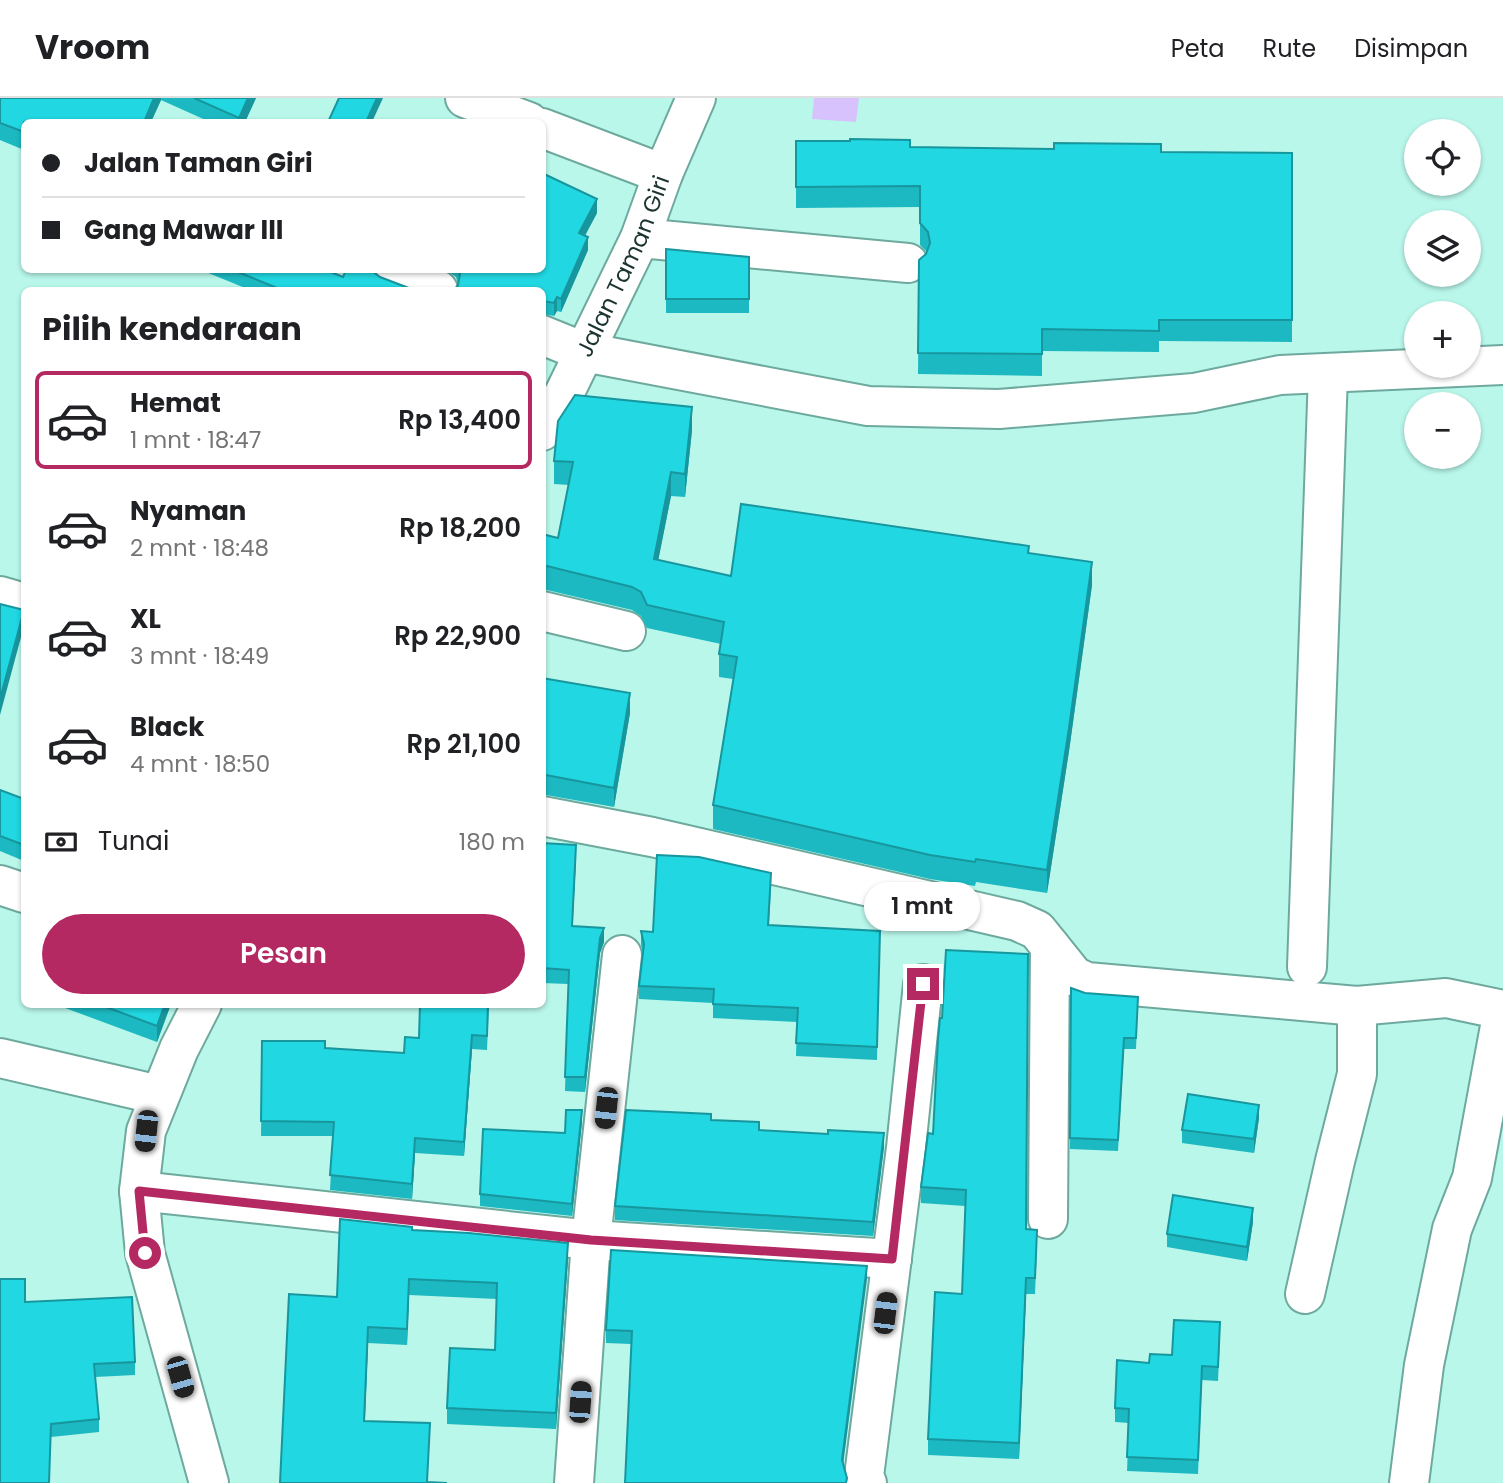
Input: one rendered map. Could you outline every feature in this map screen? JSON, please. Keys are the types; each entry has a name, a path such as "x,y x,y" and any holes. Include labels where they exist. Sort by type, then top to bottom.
{"street":[{"path":"465,98 521,119"},
{"name":"Jalan Taman Giri","path":"546,424 564,394 640,238 663,174 696,98"},
{"path":"546,130 663,174"},
{"path":"640,238 908,263"},
{"path":"396,273 430,287"},
{"path":"546,337 584,352 868,406 999,409 1194,393 1280,375 1503,365"},
{"path":"1307,967 1328,374"},
{"path":"0,596 21,602"},
{"path":"546,612 626,631"},
{"path":"546,818 652,837 1017,921 1037,930 1074,976 1087,982 1357,1006 1446,999 1503,1010 1472,1178 1452,1229 1424,1365 1409,1483"},
{"path":"0,885 21,892"},
{"path":"1048,1219 1050,946"},
{"path":"574,1483 591,1240 622,955"},
{"path":"867,1483 864,1476 906,1148 923,984"},
{"path":"1305,1294 1357,1074 1357,1006"},
{"path":"200,1008 179,1049 146,1131 139,1191 145,1253 209,1483"},
{"path":"0,1058 159,1095"},
{"path":"139,1191 591,1240 892,1259"}],"shaded area":[{"path":"814,98 859,98 856,122 812,119"}],"building":[{"path":"0,98 154,98 145,119 21,119 21,131 0,123"},
{"path":"194,98 248,98 239,118"},
{"path":"339,98 377,98 367,119 329,119"},
{"path":"910,140 910,147 1054,149 1054,143 1161,144 1161,152 1292,153 1292,320 1159,320 1159,331 1042,329 1042,354 918,353 919,260 926,254 930,243 928,232 920,223 920,186 796,187 796,141"},
{"path":"546,175 597,199 579,233 588,237 561,299 557,297 554,303 546,302 546,287 456,287 460,274 546,273"},
{"path":"666,249 749,257 749,299 666,299"},
{"path":"240,273 333,273 343,277 345,273 375,273 406,287 275,287"},
{"path":"575,395 692,407 685,474 671,472 654,559 731,576 741,504 1029,546 1028,553 1092,562 1047,870 930,855 713,805 737,657 719,654 724,622 647,605 641,592 632,587 546,566 546,535 558,538 573,462 554,461 558,421"},
{"path":"0,604 21,609 21,621 0,699"},
{"path":"546,679 630,693 614,788 546,775"},
{"path":"0,790 21,798 21,844 0,836"},
{"path":"546,843 576,845 572,926 604,928 600,938 585,1077 565,1077 569,970 546,968"},
{"path":"657,855 699,857 771,873 768,925 880,931 877,1047 796,1043 798,1008 713,1004 714,989 639,986 644,944 641,931 653,932"},
{"path":"946,950 1028,954 1026,1229 1037,1230 1035,1278 1026,1278 1019,1443 928,1439 935,1292 962,1294 966,1190 921,1187 928,1133 933,1134"},
{"path":"1071,988 1085,993 1138,997 1136,1038 1124,1038 1118,1140 1070,1138"},
{"path":"109,1008 164,1008 157,1026"},
{"path":"420,1008 488,1008 487,1036 472,1035 464,1142 415,1138 412,1184 330,1175 334,1122 261,1121 262,1041 325,1041 325,1048 404,1053 405,1037 419,1038"},
{"path":"1188,1094 1259,1105 1254,1139 1182,1130"},
{"path":"566,1110 582,1110 572,1204 480,1194 483,1129 565,1133"},
{"path":"626,1110 711,1114 711,1120 759,1122 759,1130 828,1134 828,1130 884,1133 873,1222 615,1206"},
{"path":"1173,1195 1253,1208 1247,1247 1167,1234"},
{"path":"340,1219 412,1227 412,1230 568,1243 556,1413 447,1408 450,1348 495,1350 497,1283 409,1279 407,1329 368,1327 364,1421 430,1423 427,1482 447,1483 280,1483 289,1294 337,1297"},
{"path":"611,1250 867,1266 842,1460 846,1483 625,1483 632,1331 606,1330"},
{"path":"0,1279 25,1279 25,1302 132,1297 135,1362 94,1364 99,1419 51,1424 49,1483 0,1483"},
{"path":"1174,1320 1220,1322 1218,1367 1202,1366 1198,1460 1127,1457 1129,1409 1115,1408 1117,1360 1149,1363 1150,1354 1172,1355"}],"route":[{"path":"145,1253 139,1191 591,1240 892,1259 923,984"}]}
